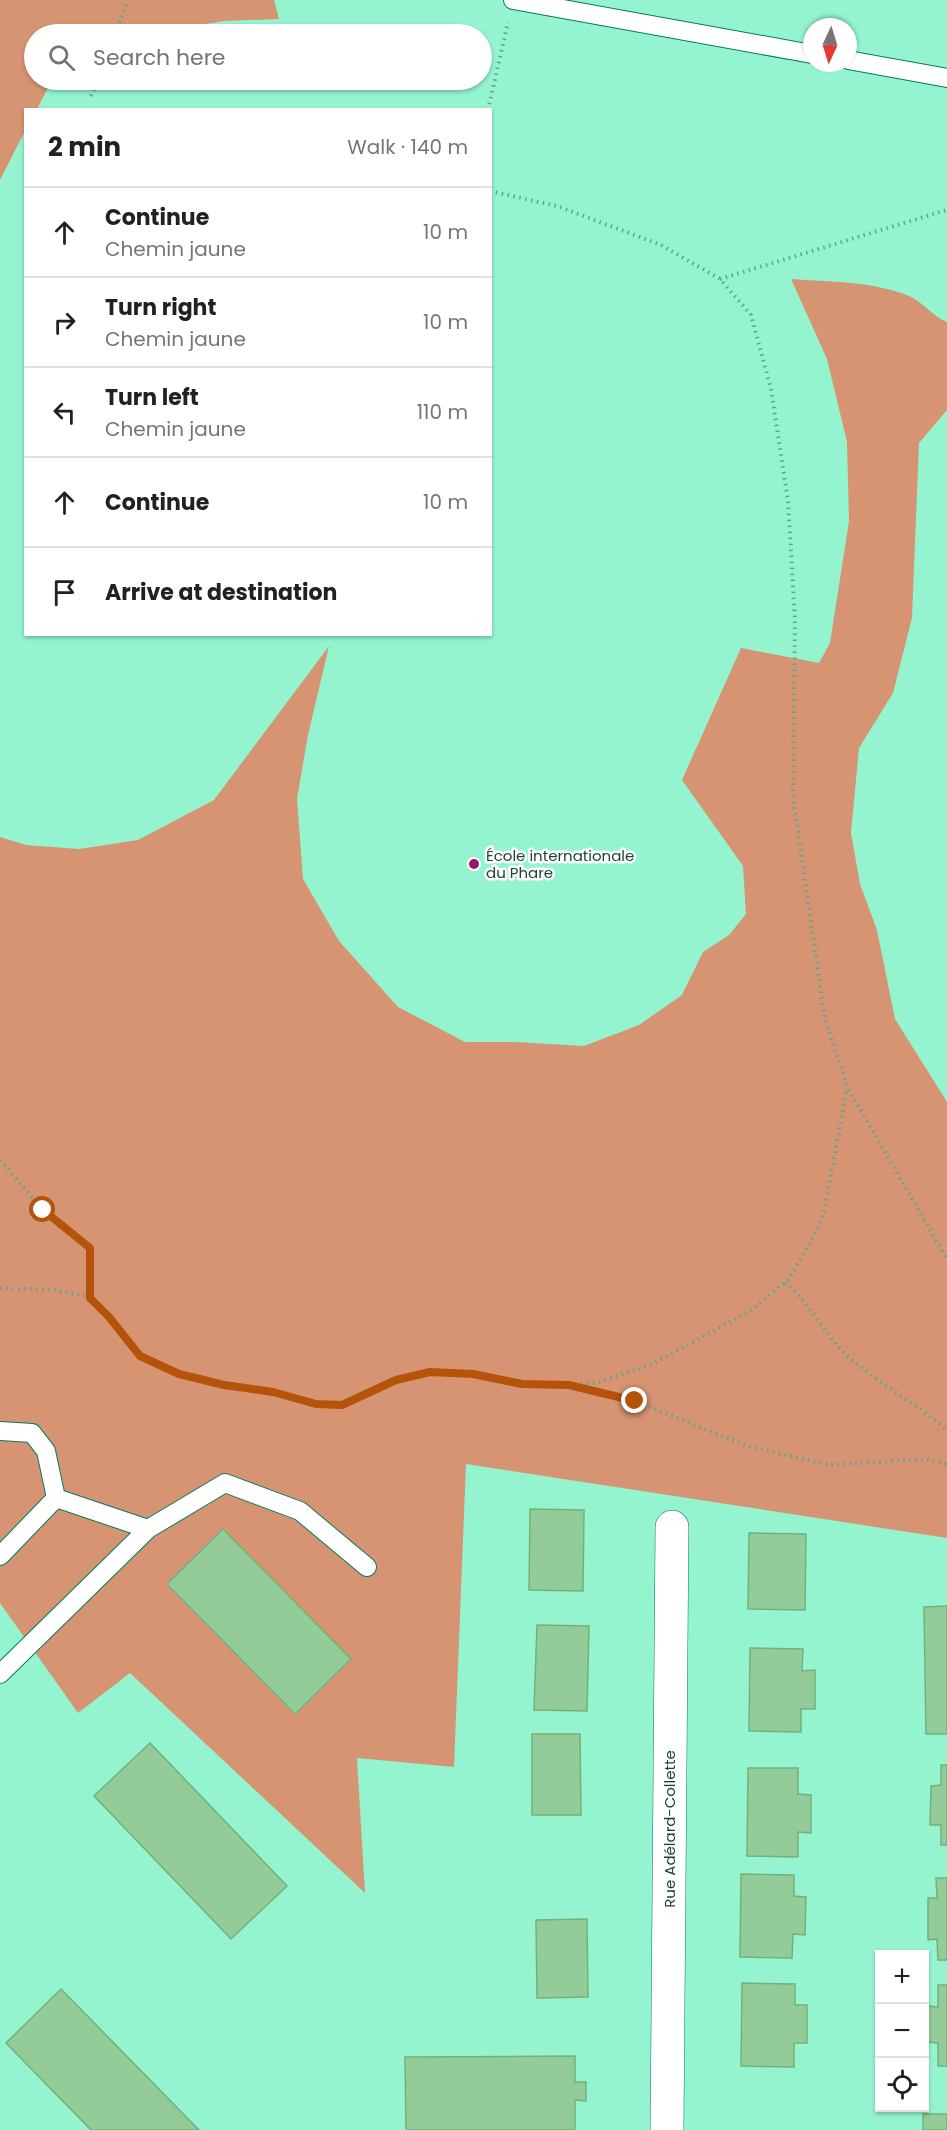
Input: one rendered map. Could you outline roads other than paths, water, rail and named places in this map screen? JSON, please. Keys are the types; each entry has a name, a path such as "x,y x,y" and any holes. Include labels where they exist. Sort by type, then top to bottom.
{"street":[{"name":"Rue Adélard-Collette","path":"667,2130 672,1527"}],"lane":[{"path":"512,5 803,53"},
{"path":"857,62 947,78"},
{"path":"0,1431 32,1433 46,1451 56,1498"},
{"path":"0,1674 148,1529 225,1483 300,1511 367,1567"},
{"path":"56,1498 148,1529"},
{"path":"0,1556 56,1498"}],"place":[{"name":"École internationale du Phare","path":"474,864"}]}
